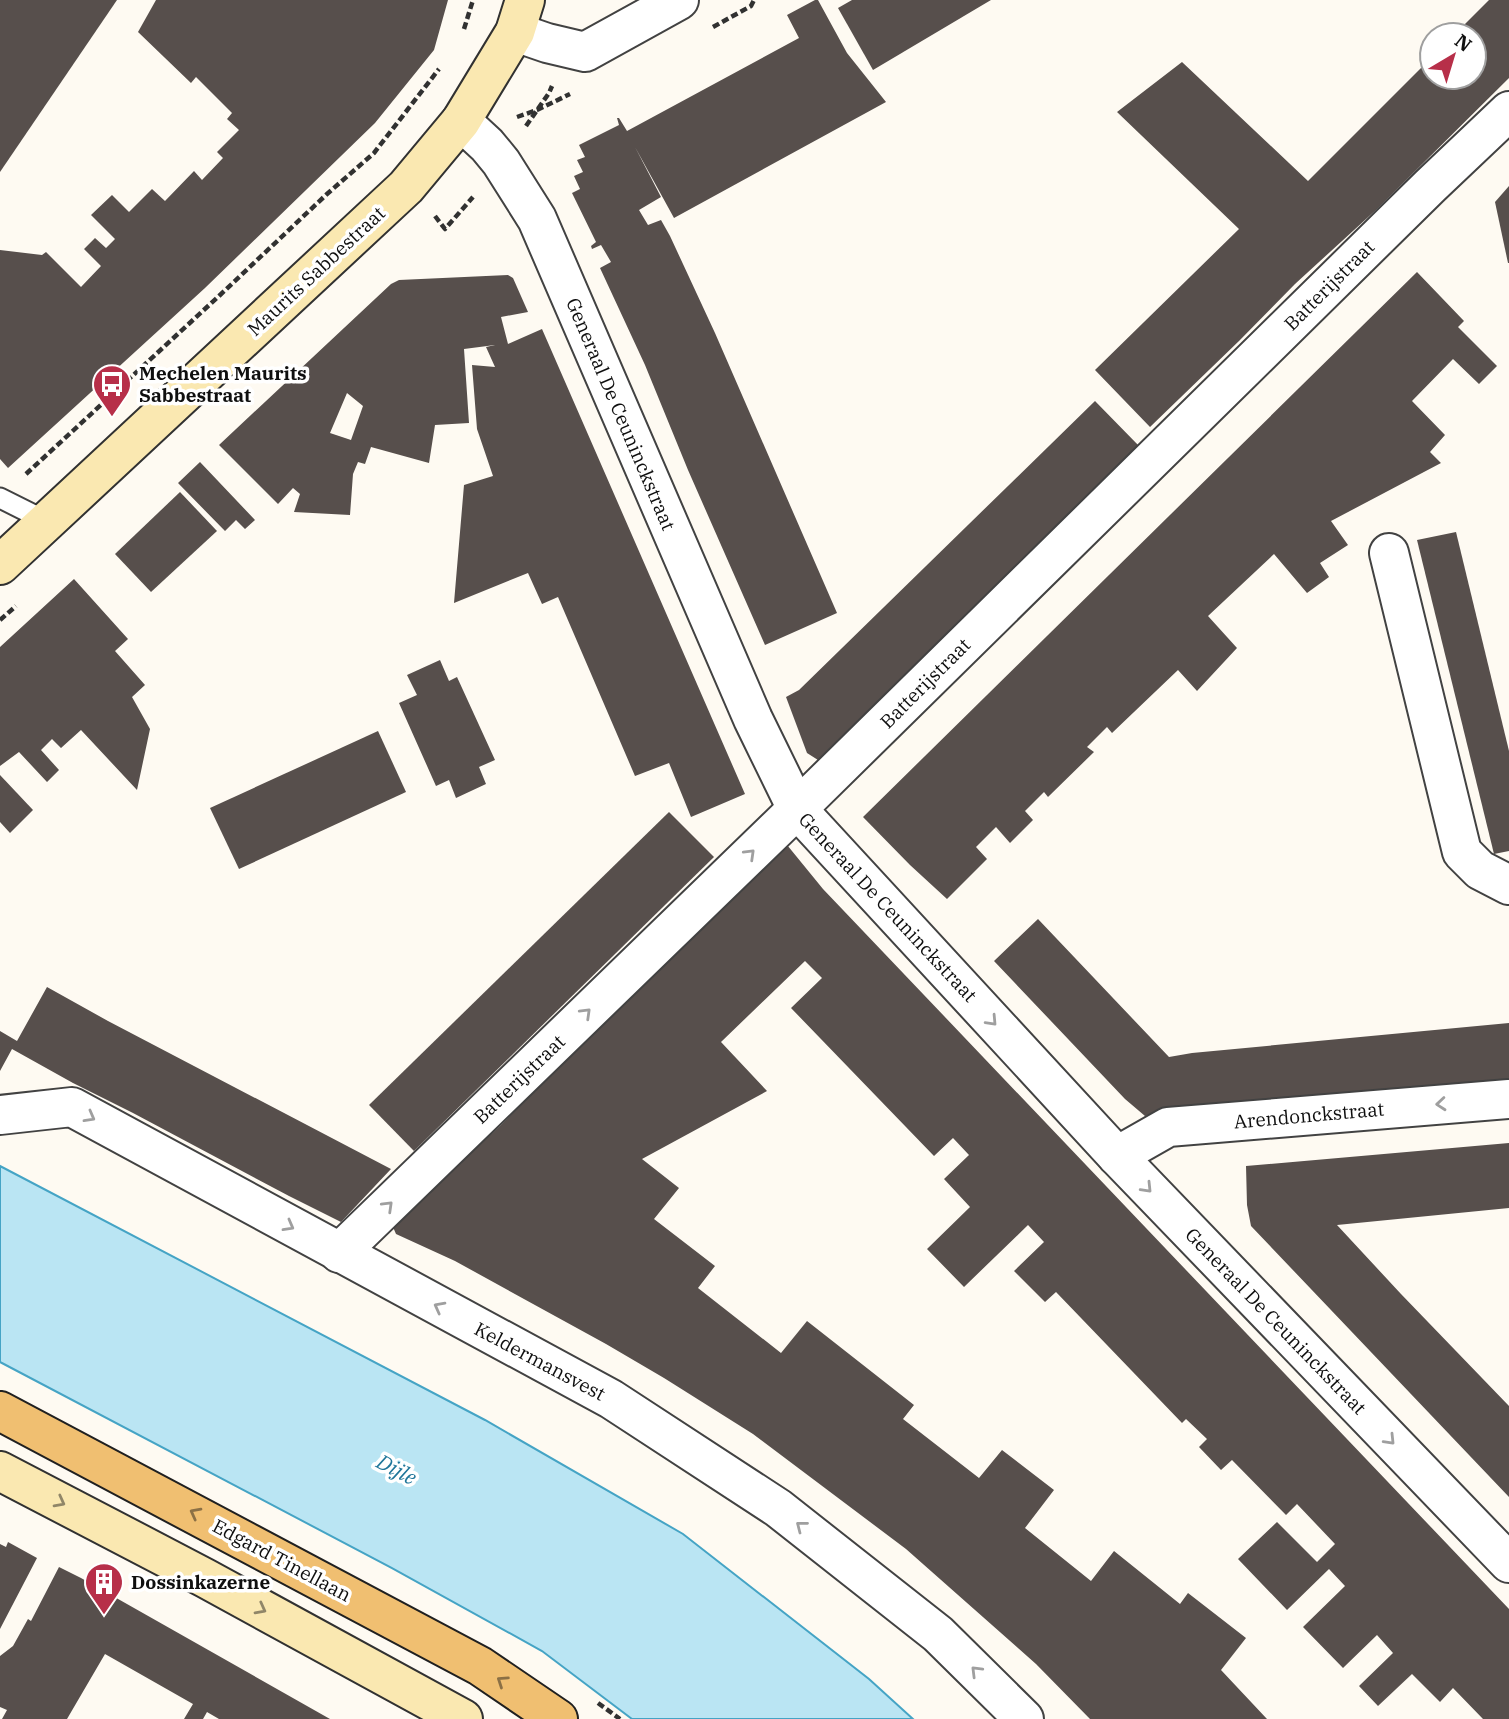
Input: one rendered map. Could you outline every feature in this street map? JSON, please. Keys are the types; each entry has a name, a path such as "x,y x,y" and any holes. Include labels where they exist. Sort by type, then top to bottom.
{"main road":[{"name":"Edgard Tinellaan","path":"0,1411 480,1666 558,1719"}],"street":[{"path":"520,16 547,43 584,52 679,0"},
{"name":"Maurits Sabbestraat","path":"0,565 406,187 461,121 520,16"},
{"name":"Batterijstraat","path":"339,1253 797,809 1509,111"},
{"name":"Generaal De Ceuninckstraat","path":"461,121 501,162 537,219 753,719 797,809 1117,1156 1509,1563"},
{"path":"1389,553 1462,852 1480,870 1509,886"},
{"name":"Arendonckstraat","path":"1117,1156 1168,1127 1509,1099"},
{"name":"Keldermansvest","path":"0,1115 72,1107 611,1399 778,1508 938,1634 1024,1719"},
{"path":"0,1471 205,1578 463,1719"}],"lane":[{"path":"0,498 47,522"}],"path":[{"path":"461,38 473,0"},
{"path":"0,498 374,153 445,60"}],"water":[{"name":"Dijle","path":"0,1166 485,1420 683,1534 869,1679 913,1719 632,1719 542,1651 392,1568 0,1362"}],"building":[{"path":"0,0 117,0 0,172"},
{"path":"156,0 448,0 434,50 375,123 205,288 8,468 0,459 0,250 42,255 46,252 81,287 101,266 84,249 95,238 106,248 115,239 91,215 112,195 129,212 152,189 165,201 194,171 202,180 223,158 217,152 239,130 227,119 232,113 196,77 191,83 138,32"},
{"path":"818,0 847,53 886,102 674,218 635,147 661,197 639,210 648,225 661,220 670,236 837,613 765,645 645,365 600,268 611,262 601,245 592,249 591,246 596,242 572,193 580,189 574,176 583,172 577,160 585,157 579,145 619,125 617,118 627,131 799,38 787,15"},
{"path":"852,0 991,0 873,70 838,8"},
{"path":"1489,0 1509,0 1509,78 1150,427 1095,370 1239,229 1117,112 1182,62 1308,181 1418,71 1418,91 1488,91 1488,21 1468,21"},
{"path":"1509,186 1509,263 1508,263 1495,202"},
{"path":"1417,272 1464,321 1458,327 1497,366 1479,384 1453,359 1412,401 1445,435 1430,452 1441,463 1331,521 1348,545 1320,563 1329,577 1307,593 1274,554 1208,616 1237,648 1197,691 1178,670 1112,733 1107,727 1087,747 1094,752 1048,797 1044,792 1025,811 1033,820 1010,843 996,827 976,847 987,859 947,899 863,817"},
{"path":"508,275 513,278 528,312 501,317 508,344 542,329 745,794 691,817 669,763 635,776 558,597 542,604 528,573 454,603 464,485 493,476 477,429 472,365 495,367 486,347 495,345 464,349 469,423 435,425 429,463 371,447 365,464 358,462 353,474 350,515 294,512 300,494 293,488 278,504 219,445 391,284 399,280","holes":["347,393 363,406 351,440 330,433"]},
{"path":"1095,401 1139,446 818,760 807,753 786,697 799,690"},
{"path":"200,462 255,520 245,529 236,520 225,531 178,483"},
{"path":"180,492 217,531 151,592 115,554"},
{"path":"1456,532 1509,751 1509,851 1494,854 1417,540"},
{"path":"74,579 128,639 115,651 145,685 132,697 150,729 137,790 81,730 61,748 52,739 41,750 59,770 47,782 19,752 0,766 0,647"},
{"path":"440,660 449,681 457,677 495,760 479,767 486,784 456,798 449,780 436,786 399,703 417,695 407,675"},
{"path":"378,731 406,792 239,869 210,808"},
{"path":"0,775 33,810 10,833 0,822"},
{"path":"669,812 714,857 414,1151 369,1105"},
{"path":"783,840 823,889 1509,1609 1509,1719 1483,1719 1453,1688 1440,1702 1412,1674 1378,1706 1359,1686 1393,1653 1377,1635 1343,1668 1303,1627 1345,1586 1329,1569 1287,1610 1238,1559 1277,1522 1317,1562 1335,1544 1297,1504 1286,1515 1232,1460 1221,1470 1199,1447 1207,1439 1186,1419 1182,1423 1056,1292 1045,1302 1014,1271 1044,1242 1028,1225 964,1287 927,1249 970,1207 944,1179 969,1155 953,1138 934,1156 791,1008 822,978 805,961 721,1042 767,1091 642,1159 679,1188 654,1219 715,1266 698,1288 781,1353 807,1321 914,1405 903,1419 979,1478 1002,1450 1054,1490 1025,1528 1091,1581 1114,1551 1180,1604 1188,1593 1246,1638 1221,1670 1267,1719 1090,1719 1036,1664 906,1549 753,1434 606,1344 455,1261 396,1234 390,1220 439,1182 500,1126"},
{"path":"1038,919 1169,1057 1509,1023 1509,1079 1198,1108 1145,1116 1125,1099 994,961"},
{"path":"47,987 391,1169 341,1222 12,1049 0,1071 0,1031 17,1041"},
{"path":"1509,1143 1509,1208 1337,1225 1509,1406 1509,1497 1251,1226 1247,1205 1246,1166"},
{"path":"8,1542 37,1558 0,1629 0,1544 6,1547"},
{"name":"Dossinkazerne","path":"59,1567 330,1719 219,1719 207,1712 203,1719 184,1719 193,1704 105,1654 67,1719 2,1719 7,1710 0,1707 0,1656 13,1646 28,1619 31,1621"}],"place":[{"name":"Mechelen Maurits Sabbestraat","path":"112,418"},
{"name":"Dossinkazerne","path":"104,1616"}]}
